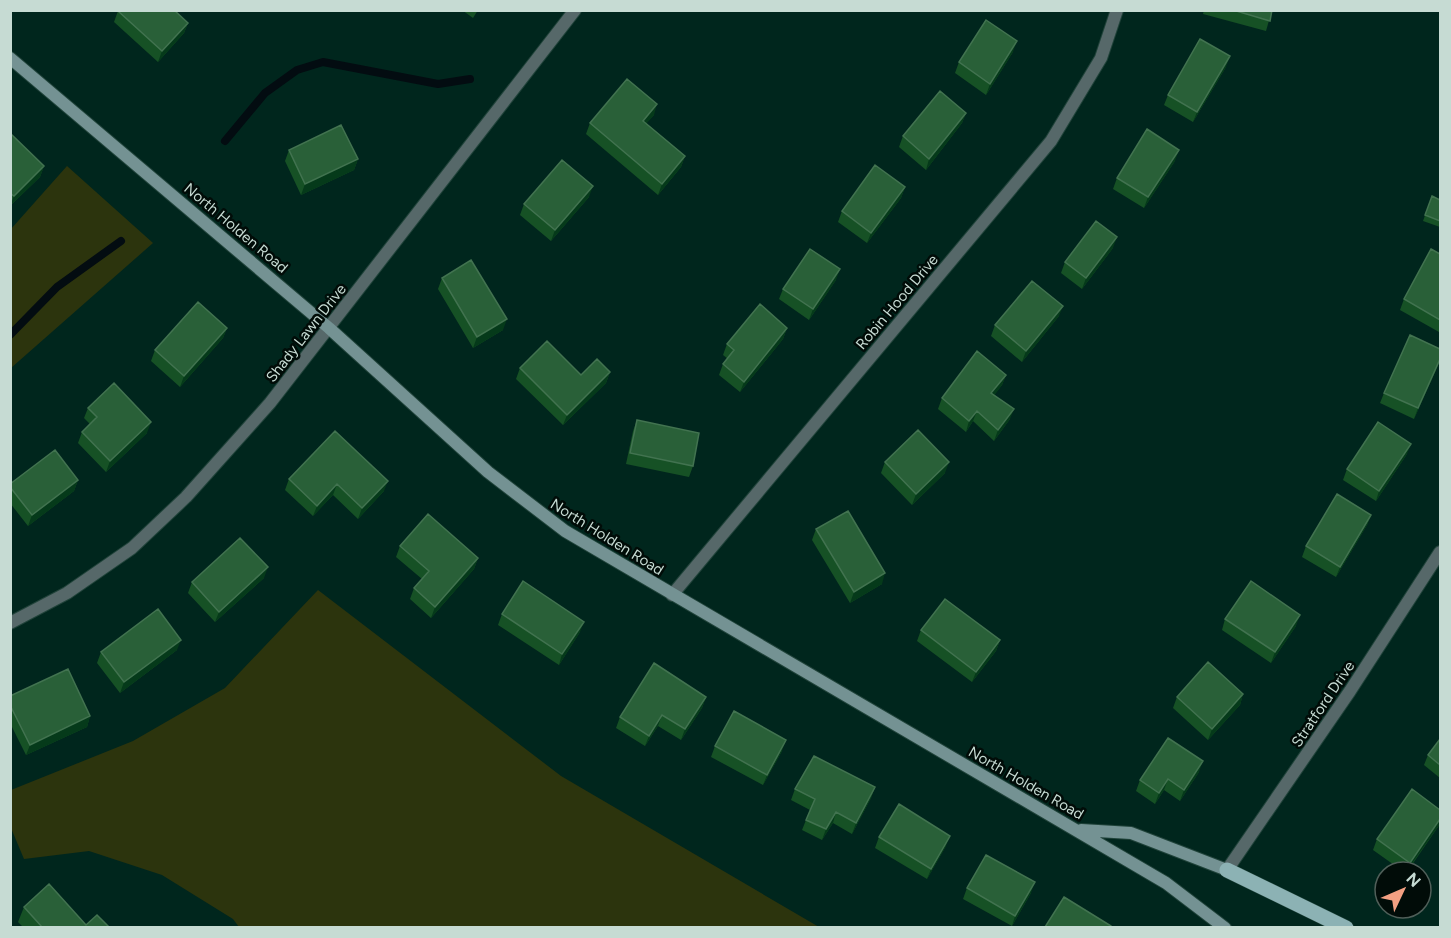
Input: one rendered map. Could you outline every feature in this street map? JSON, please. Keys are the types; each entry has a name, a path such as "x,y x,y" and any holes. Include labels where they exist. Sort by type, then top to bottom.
{"main road":[{"name":"North Holden Road","path":"10,58 329,328 488,472 565,531 1076,829 1166,883 1226,927"},
{"path":"1076,829 1131,833 1227,870 1346,927"}],"street":[{"name":"Shady Lawn Drive","path":"10,623 67,593 132,548 186,497 270,403 575,10"},
{"name":"Robin Hood Drive","path":"672,595 1051,141 1101,58 1117,10"},
{"name":"Stratford Drive","path":"1227,870 1350,691 1440,552"}],"green space":[{"path":"67,166 153,243 11,368 11,229"},
{"path":"318,590 561,776 819,927 239,927 233,919 162,875 89,851 24,859 11,828 11,790 133,741 225,688"}],"building":[{"path":"119,10 174,10 188,23 162,51"},
{"path":"1233,10 1272,10 1270,21"},
{"path":"986,20 1017,41 990,84 959,62"},
{"path":"1200,39 1230,56 1197,112 1168,95"},
{"path":"627,79 657,104 643,121 685,156 662,184 590,123"},
{"path":"940,91 966,113 929,159 903,136"},
{"path":"341,125 358,159 305,184 289,150"},
{"path":"1147,129 1179,150 1148,197 1117,178"},
{"path":"10,133 44,166 14,196 10,193"},
{"path":"562,160 593,186 555,230 524,204"},
{"path":"875,165 905,187 871,233 842,211"},
{"path":"1432,196 1440,200 1440,221 1425,215"},
{"path":"1096,221 1117,237 1086,278 1065,262"},
{"path":"810,249 840,269 813,309 783,289"},
{"path":"1431,249 1440,254 1440,320 1404,299"},
{"path":"471,260 507,319 477,337 442,278"},
{"path":"1032,281 1063,306 1026,351 995,325"},
{"path":"198,302 227,328 184,376 155,350"},
{"path":"760,304 787,328 744,382 723,364 734,350 727,344"},
{"path":"1410,335 1440,349 1440,359 1418,408 1384,393"},
{"path":"547,341 581,375 597,359 610,372 567,415 520,368"},
{"path":"977,351 1006,375 991,393 1014,409 998,430 977,411 969,421 942,398"},
{"path":"114,383 151,422 110,461 82,432 97,417 88,408"},
{"path":"637,420 699,433 693,466 630,453"},
{"path":"1378,422 1411,444 1379,491 1347,469"},
{"path":"918,430 949,462 916,494 885,462"},
{"path":"335,431 388,481 362,508 337,484 317,506 289,479"},
{"path":"55,450 78,480 32,515 10,484"},
{"path":"1337,494 1371,515 1340,567 1306,546"},
{"path":"848,511 885,573 854,592 816,529"},
{"path":"428,514 478,558 435,607 414,588 429,571 400,546"},
{"path":"240,538 268,567 219,612 192,582"},
{"path":"523,581 584,622 562,654 502,614"},
{"path":"1251,581 1300,615 1275,652 1225,619"},
{"path":"945,599 1000,640 976,672 921,630"},
{"path":"158,609 181,640 124,682 101,652"},
{"path":"1208,662 1243,694 1212,729 1177,697"},
{"path":"654,663 706,697 685,729 662,715 649,736 620,717"},
{"path":"68,669 90,716 30,745 10,705 10,696"},
{"path":"734,711 786,740 767,775 715,746"},
{"path":"1168,738 1203,761 1184,790 1168,779 1159,793 1140,780"},
{"path":"1440,739 1440,765 1428,755"},
{"path":"814,756 875,787 856,823 836,812 826,829 806,820 815,799 795,789"},
{"path":"1412,789 1440,810 1440,819 1412,860 1406,860 1377,839"},
{"path":"899,804 950,836 931,869 879,837"},
{"path":"986,855 1035,882 1015,916 967,888"},
{"path":"49,884 86,925 97,915 109,927 42,927 24,907"},
{"path":"1064,897 1111,926 1111,927 1045,927"}],"waterway":[{"path":"225,141 265,93 297,70 323,62 438,84 470,79"},
{"path":"10,335 57,287 121,241"}]}
